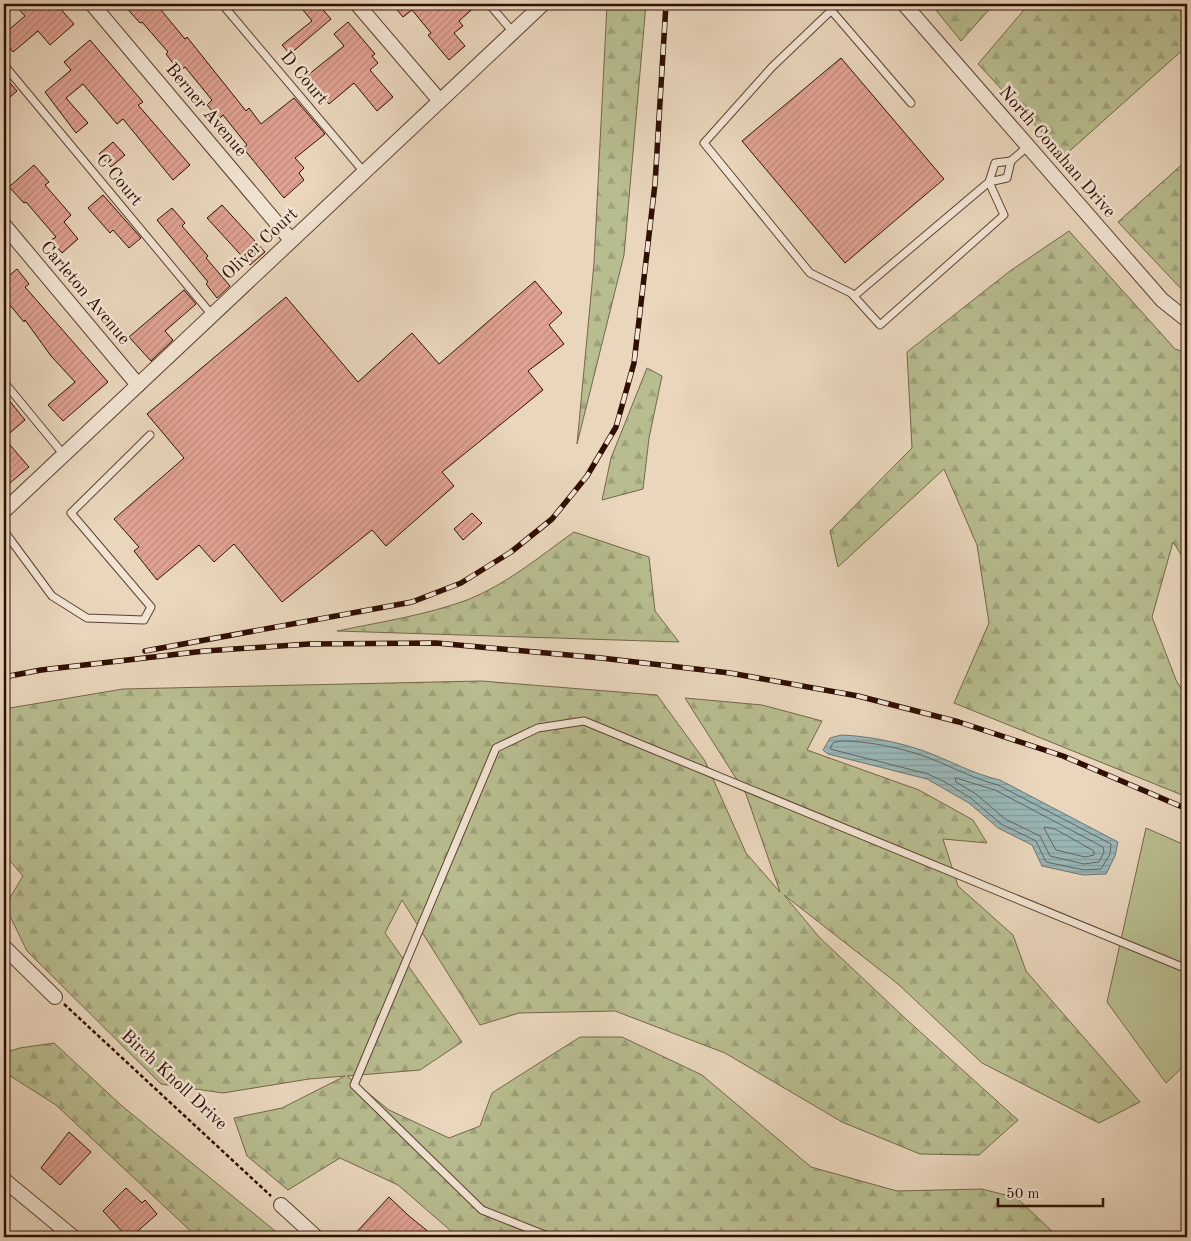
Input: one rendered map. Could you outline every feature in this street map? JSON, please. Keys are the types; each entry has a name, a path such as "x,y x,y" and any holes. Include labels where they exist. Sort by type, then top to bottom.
{"street":[{"name":"Berner Avenue","path":"92,4 291,240"},
{"path":"357,4 440,101"},
{"name":"Oliver Court","path":"4,511 543,4"},
{"name":"North Conahan Drive","path":"904,4 1162,300 1187,320"},
{"name":"Carleton Avenue","path":"4,225 138,385"},
{"path":"4,947 9,960 56,996"},
{"path":"4,1180 73,1237"},
{"path":"281,1205 316,1237"}],"lane":[{"name":"D Court","path":"222,4 364,172"},
{"path":"489,4 513,32"},
{"path":"838,4 772,67 704,143 810,273 854,296 880,325 1004,216 988,182 995,163 1012,161"},
{"path":"831,10 911,103"},
{"name":"C Court","path":"4,65 212,315"},
{"path":"854,296 988,182 1007,178 1012,161 1028,147"},
{"path":"4,382 64,454"},
{"path":"4,531 52,596 87,618 144,620 150,607 71,513 150,435"},
{"path":"550,1237 482,1210 354,1085 496,748 538,728 584,721 1187,969"}],"path":[{"name":"Birch Knoll Drive","path":"56,996 281,1205"}],"green space":[{"path":"607,4 646,4 624,255 577,444 594,263"},
{"path":"931,4 994,4 961,41"},
{"path":"1029,4 1187,4 1187,46 1064,156 978,64"},
{"path":"1187,160 1187,295 1118,222"},
{"path":"1069,231 1175,349 1187,353 1187,564 1173,542 1152,617 1176,680 1187,699 1187,797 954,703 989,623 977,545 944,469 838,567 830,531 912,448 907,352 1010,271"},
{"path":"647,368 662,376 649,438 643,489 602,500 611,458"},
{"path":"574,532 649,557 655,611 679,642 337,631 419,614 467,600 509,578"},
{"path":"481,681 657,695 705,761 746,853 780,892 746,794 685,698 762,705 822,721 807,750 919,790 973,820 987,843 943,839 958,886 1013,935 1026,971 1140,1102 1099,1123 982,1063 898,984 784,895 820,938 1018,1120 979,1155 920,1154 842,1122 725,1053 615,1011 519,1013 480,1025 402,900 385,933 462,1042 420,1070 347,1076 389,1110 449,1138 480,1126 492,1093 580,1037 622,1037 702,1075 811,1167 897,1191 982,1189 1017,1198 1058,1237 458,1237 398,1185 340,1158 288,1190 247,1156 234,1118 282,1108 345,1076 309,1079 223,1093 161,1084 27,951 5,906 23,876 4,854 4,709 123,689"},
{"path":"1146,828 1187,846 1187,1063 1166,1083 1107,1002"},
{"path":"54,1043 122,1106 280,1235 277,1237 197,1237 56,1105 4,1072 4,1053 20,1048"}],"water":[{"path":"841,735 872,738 904,745 1000,780 1118,842 1115,856 1106,874 1083,875 1042,866 1032,845 998,828 969,803 927,779 828,754 823,750 830,738"}],"building":[{"path":"14,4 56,4 74,24 50,45 38,31 13,52 4,41 4,34 25,16"},
{"path":"123,4 156,4 185,39 187,37 246,111 249,108 261,124 294,98 325,134 295,158 304,168 299,173 304,180 284,198 243,148 247,145 223,115 219,119 207,105 212,100 185,67 179,71 166,54 168,52 142,22 140,23"},
{"path":"298,4 318,4 331,19 290,54 282,45 312,21"},
{"path":"392,4 478,4 459,21 463,26 454,33 465,46 449,60 428,35 431,33 412,10 403,17"},
{"path":"348,22 375,54 372,56 378,63 370,70 393,97 377,111 354,83 329,104 308,75 344,46 334,34"},
{"path":"90,40 143,102 138,105 190,165 173,180 123,119 117,124 83,84 66,98 88,123 76,133 45,92 71,70 64,62"},
{"path":"841,58 944,179 845,263 742,141"},
{"path":"4,76 17,91 4,102"},
{"path":"113,142 125,155 111,167 99,154"},
{"path":"34,165 49,182 45,185 71,215 64,222 78,239 62,253 51,240 56,237 26,202 24,203 9,187"},
{"path":"103,195 141,238 129,248 113,230 110,233 88,208"},
{"path":"222,205 265,252 250,265 207,218"},
{"path":"172,208 185,223 182,226 208,256 206,258 230,286 217,298 206,284 208,282 157,220"},
{"path":"17,269 29,284 25,287 108,382 63,421 48,405 75,382 51,356 25,320 24,322 4,298 4,280"},
{"path":"535,281 562,313 549,325 564,344 528,371 543,390 442,472 454,486 386,546 372,530 282,602 234,544 214,562 199,545 157,580 134,551 139,547 114,519 184,458 147,414 286,297 358,382 412,333 439,364"},
{"path":"184,290 196,304 165,331 173,340 151,361 129,337"},
{"path":"4,394 25,420 4,438"},
{"path":"4,438 29,467 4,488"},
{"path":"472,513 482,523 463,540 454,529"},
{"path":"69,1132 91,1152 60,1185 41,1168"},
{"path":"126,1188 142,1203 145,1200 157,1214 131,1237 127,1237 103,1211"},
{"path":"389,1197 409,1216 435,1237 352,1237"}],"railway":[{"path":"145,651 412,602 461,583 511,552 552,519 587,476 616,427 634,363 655,184 666,4"},
{"path":"4,677 41,670 205,651 309,644 436,643 601,658 730,673 858,696 959,722 1063,756 1187,809"}]}
